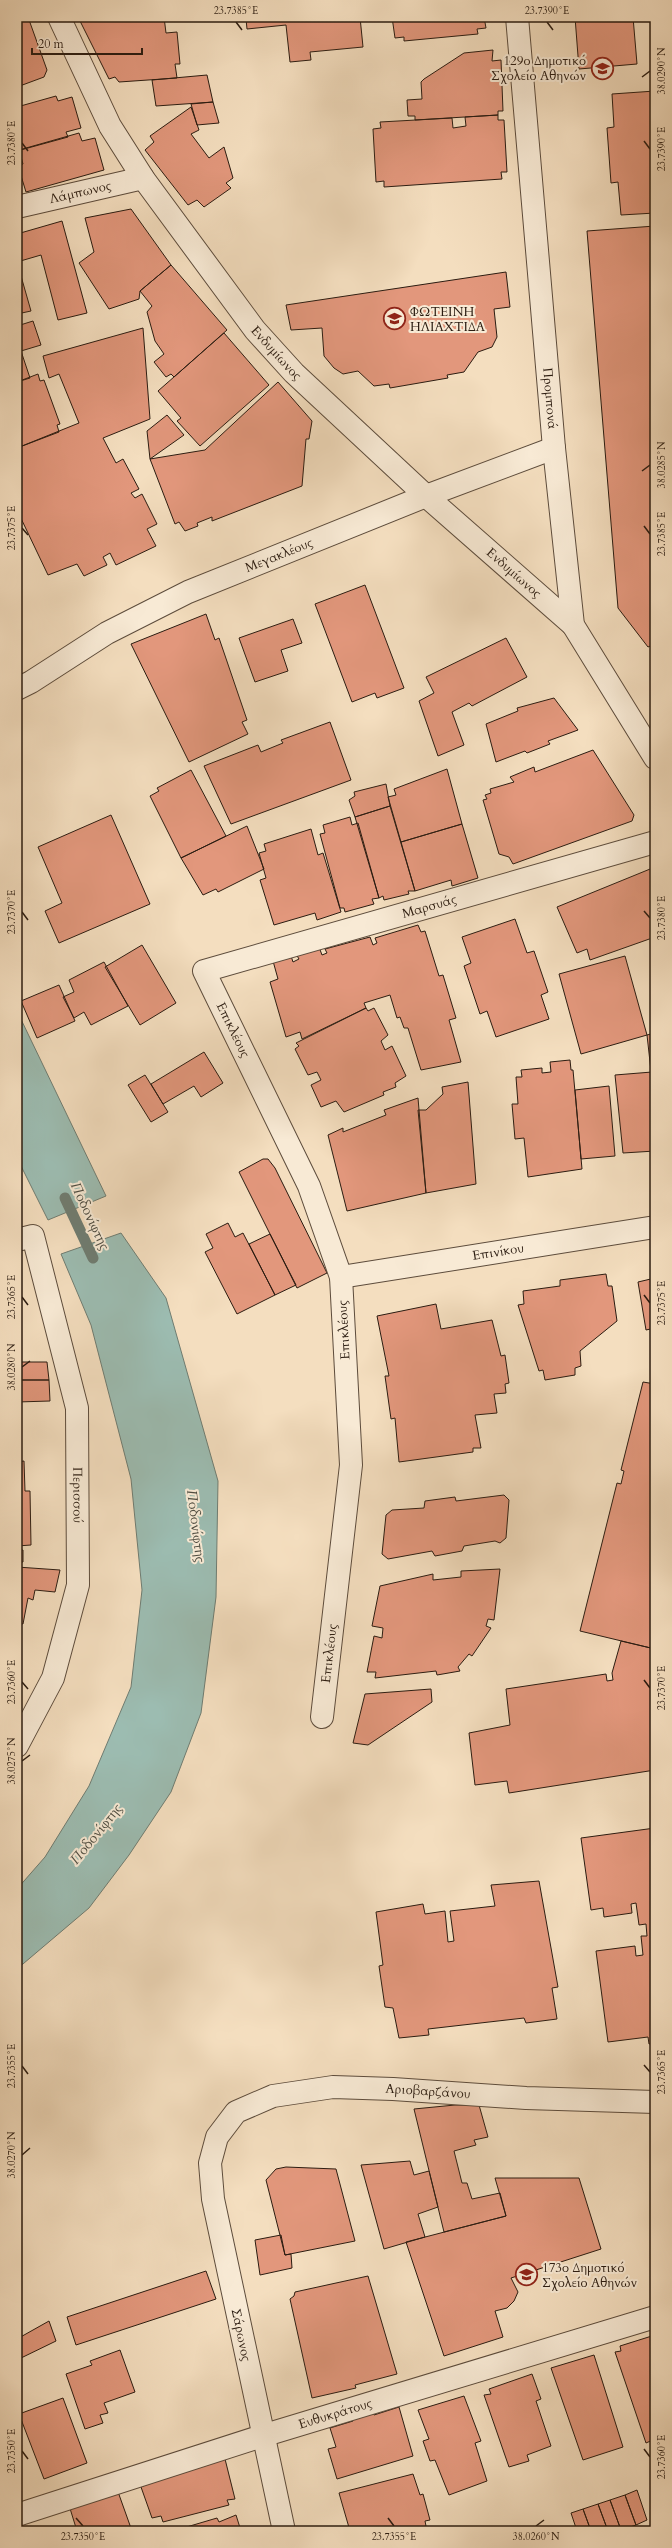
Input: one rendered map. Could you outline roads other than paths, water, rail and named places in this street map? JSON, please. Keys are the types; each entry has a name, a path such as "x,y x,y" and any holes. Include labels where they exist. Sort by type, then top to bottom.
{"street":[{"name":"Ενδυμίωνος","path":"59,17 110,126 143,178 255,330 294,373 426,496 572,625"},
{"name":"Προμπονά","path":"516,17 554,448 572,625 655,758"},
{"name":"Λάμπωνος","path":"17,207 143,178"},
{"name":"Μεγακλέους","path":"17,688 31,682 107,633 188,592 426,496 554,448"},
{"name":"Μαρσυάς","path":"204,971 655,842"},
{"name":"Επικλέους","path":"204,971 309,1186 341,1277 351,1465 322,1717"},
{"name":"Επινίκου","path":"341,1277 655,1227"},
{"name":"Περισσού","path":"17,1746 53,1678 78,1585 77,1408 25,1238"},
{"name":"Αριοβαρζάνου","path":"217,2138 236,2112 273,2096 333,2087 393,2089 526,2098 655,2102"},
{"name":"Σάρωνος","path":"217,2138 210,2163 213,2200 262,2436 284,2531"},
{"name":"Ευθυκράτους","path":"17,2515 262,2436 655,2317"}],"water":[{"path":"17,1011 106,1196 48,1220 17,1158"},
{"path":"121,1233 166,1298 218,1481 216,1597 201,1713 171,1792 129,1855 89,1908 17,1969 17,1889 45,1857 89,1786 131,1687 142,1590 131,1479 91,1325 61,1254"}],"waterway":[{"name":"Ποδονίφτης","path":"65,1198 93,1258"}],"place":[{"name":"129ο Δημοτικό Σχολείο Αθηνών","path":"602,68"},
{"name":"ΦΩΤΕΙΝΗ ΗΛΙΑΧΤΙΔΑ","path":"395,319"},
{"name":"173ο Δημοτικό Σχολείο Αθηνών","path":"526,2275"}]}
